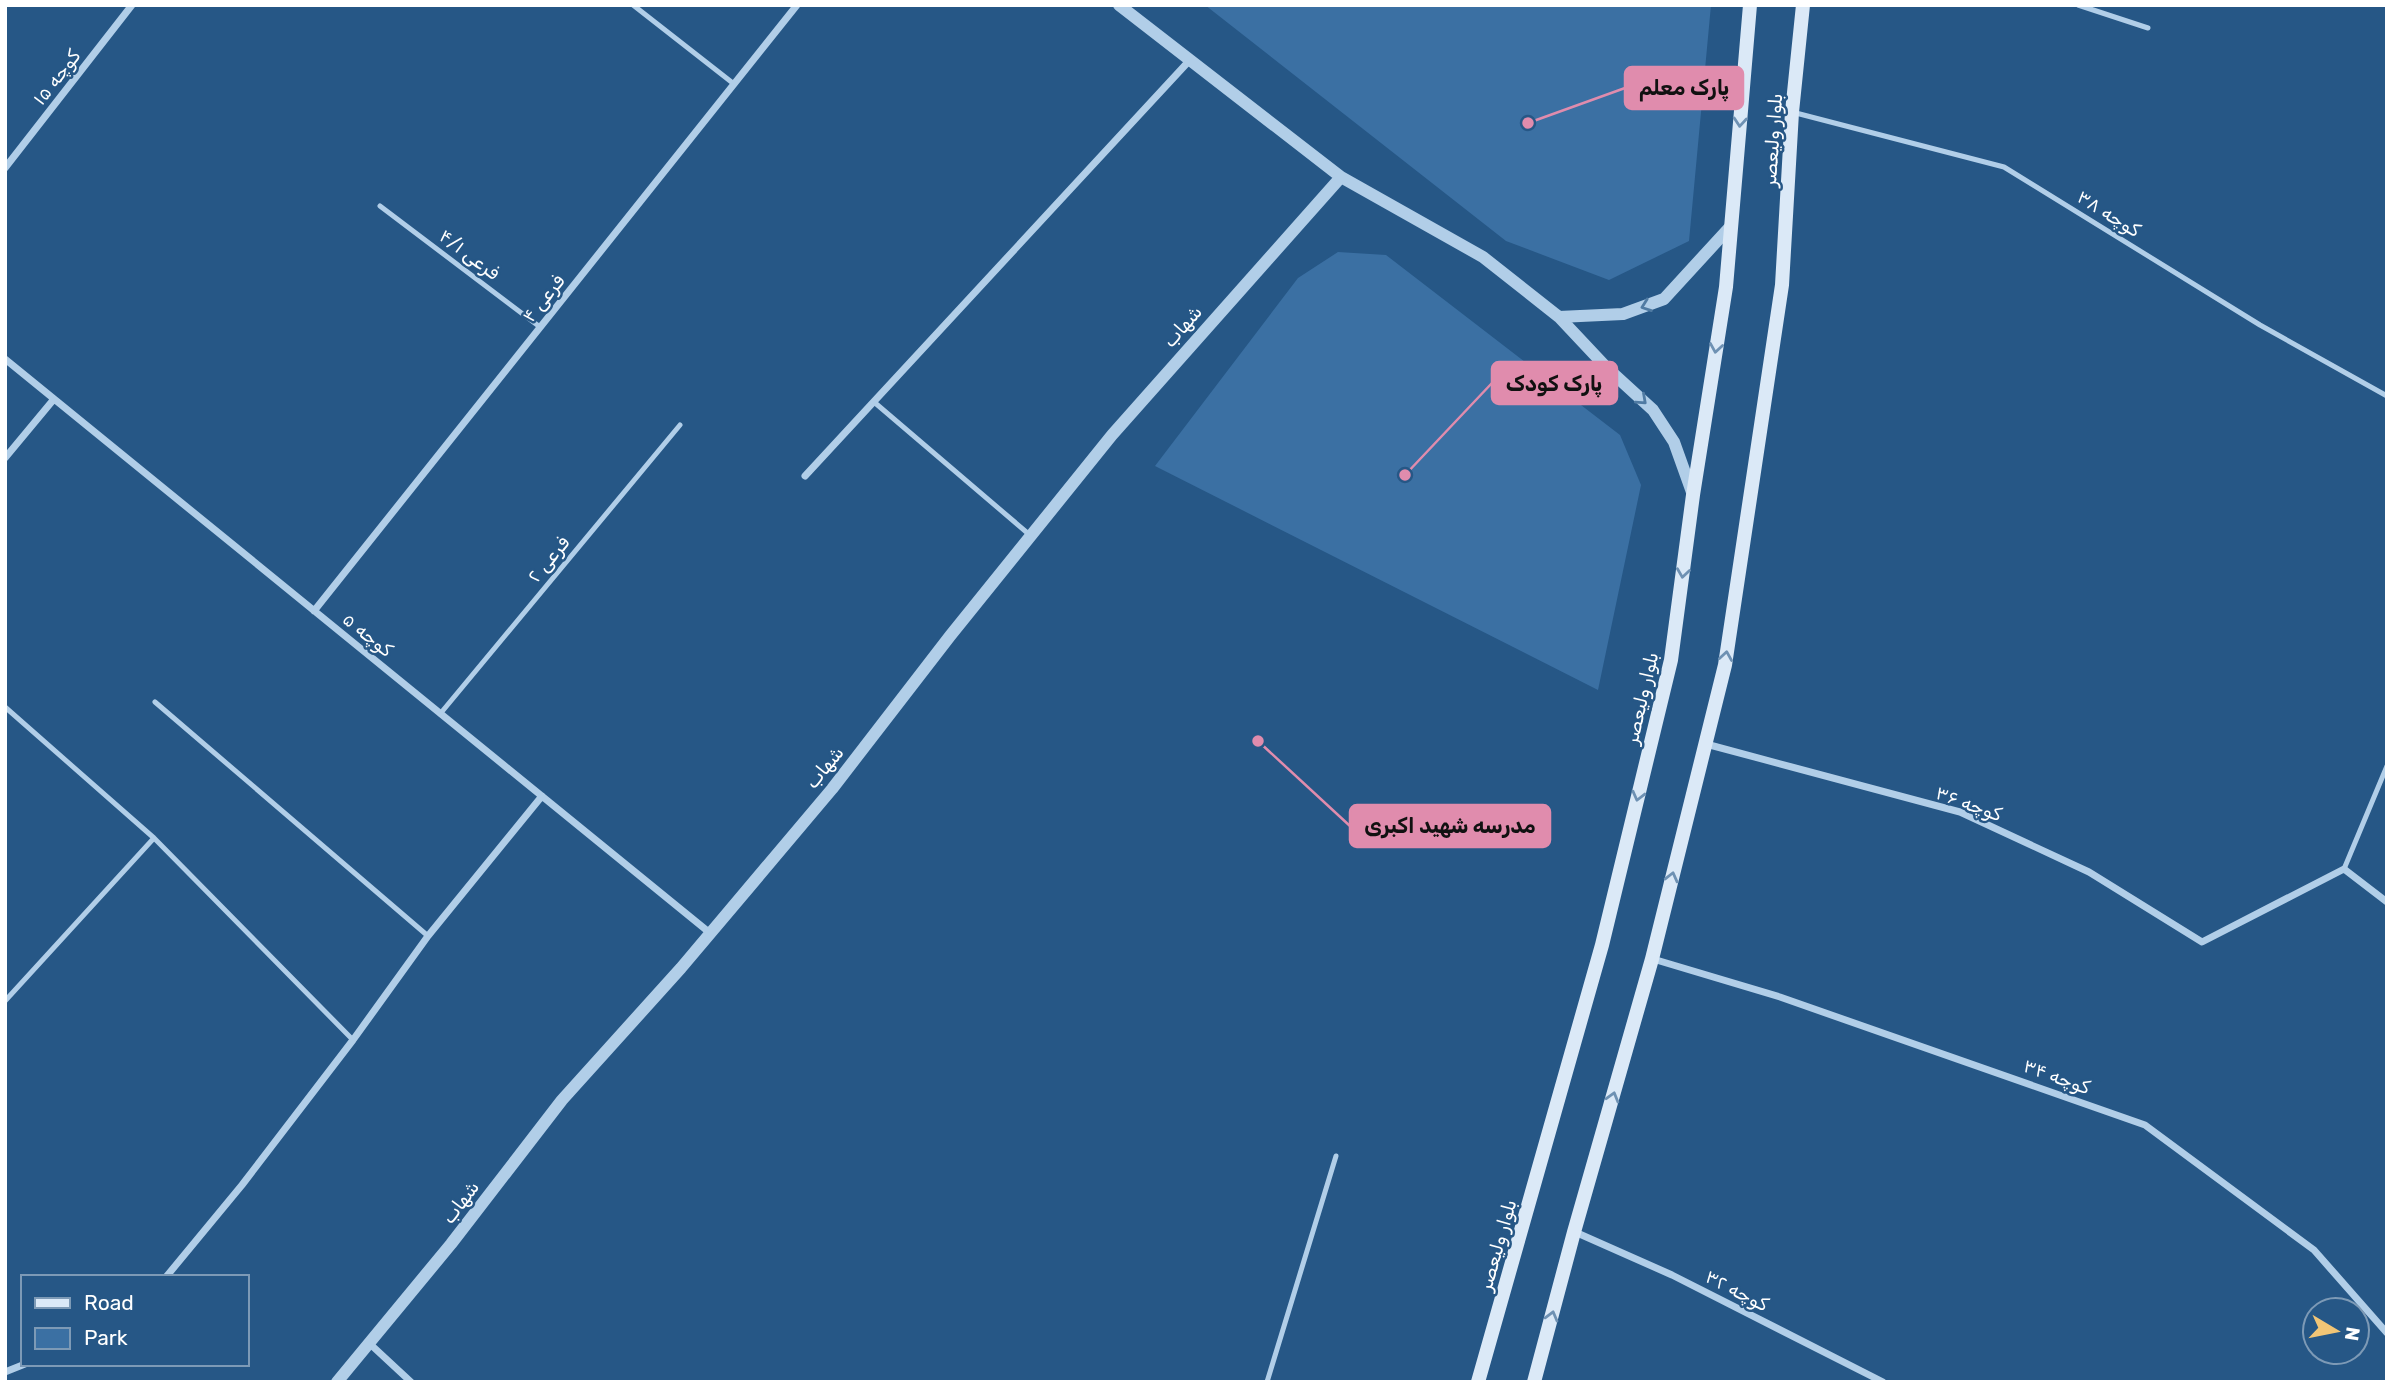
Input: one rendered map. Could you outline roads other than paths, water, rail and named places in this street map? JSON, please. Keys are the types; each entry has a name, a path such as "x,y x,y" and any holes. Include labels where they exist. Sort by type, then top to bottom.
{"main road":[{"name":"بلوار ولیعصر","path":"1478,1382 1602,945 1671,660 1693,495 1726,287 1750,5"},
{"name":"بلوار ولیعصر","path":"1534,1382 1652,958 1725,665 1782,285 1792,112 1803,5"}],"street":[{"name":"کوچه ۱۵","path":"5,168 132,5"},
{"name":"فرعی ۴","path":"314,611 797,5"},
{"path":"1119,5 1341,177 1483,257 1559,317 1606,368 1653,410 1674,442 1693,495"},
{"path":"805,476 1189,61"},
{"name":"شهاب","path":"337,1382 452,1244 562,1100 710,933 832,789 950,636 1112,435 1341,177"},
{"path":"1559,317 1623,314 1664,299 1730,227"},
{"name":"کوچه ۵","path":"5,359 710,933"},
{"path":"5,458 54,399"},
{"name":"۳۶ کوچه","path":"1705,743 1960,812 2090,872 2202,942 2344,869"},
{"path":"168,1275 242,1185 353,1040 428,936 542,796"},
{"path":"2344,869 2387,901"},
{"name":"کوچه ۳۴","path":"1652,958 1780,997 2145,1125 2314,1250 2387,1334"},
{"name":"کوچه ۳۲","path":"1574,1232 1672,1275 1883,1382"},
{"path":"369,1343 411,1382"}],"lane":[{"path":"633,5 734,84"},
{"path":"2078,5 2148,28"},
{"name":"کوچه ۳۸","path":"1792,112 2004,167 2260,325 2387,396"},
{"name":"فرعی ۴/۱","path":"380,205 540,327"},
{"path":"874,402 1031,536"},
{"name":"فرعی ۲","path":"440,714 680,425"},
{"path":"155,702 428,936"},
{"path":"5,707 154,838 353,1040"},
{"path":"2344,869 2387,766"},
{"path":"5,1001 154,838"},
{"path":"1267,1382 1336,1156"}],"place":[{"name":"پارک معلم","path":"1528,123"},
{"name":"پارک کودک","path":"1405,475"},
{"name":"مدرسه شهید اکبری","path":"1258,741"}]}
